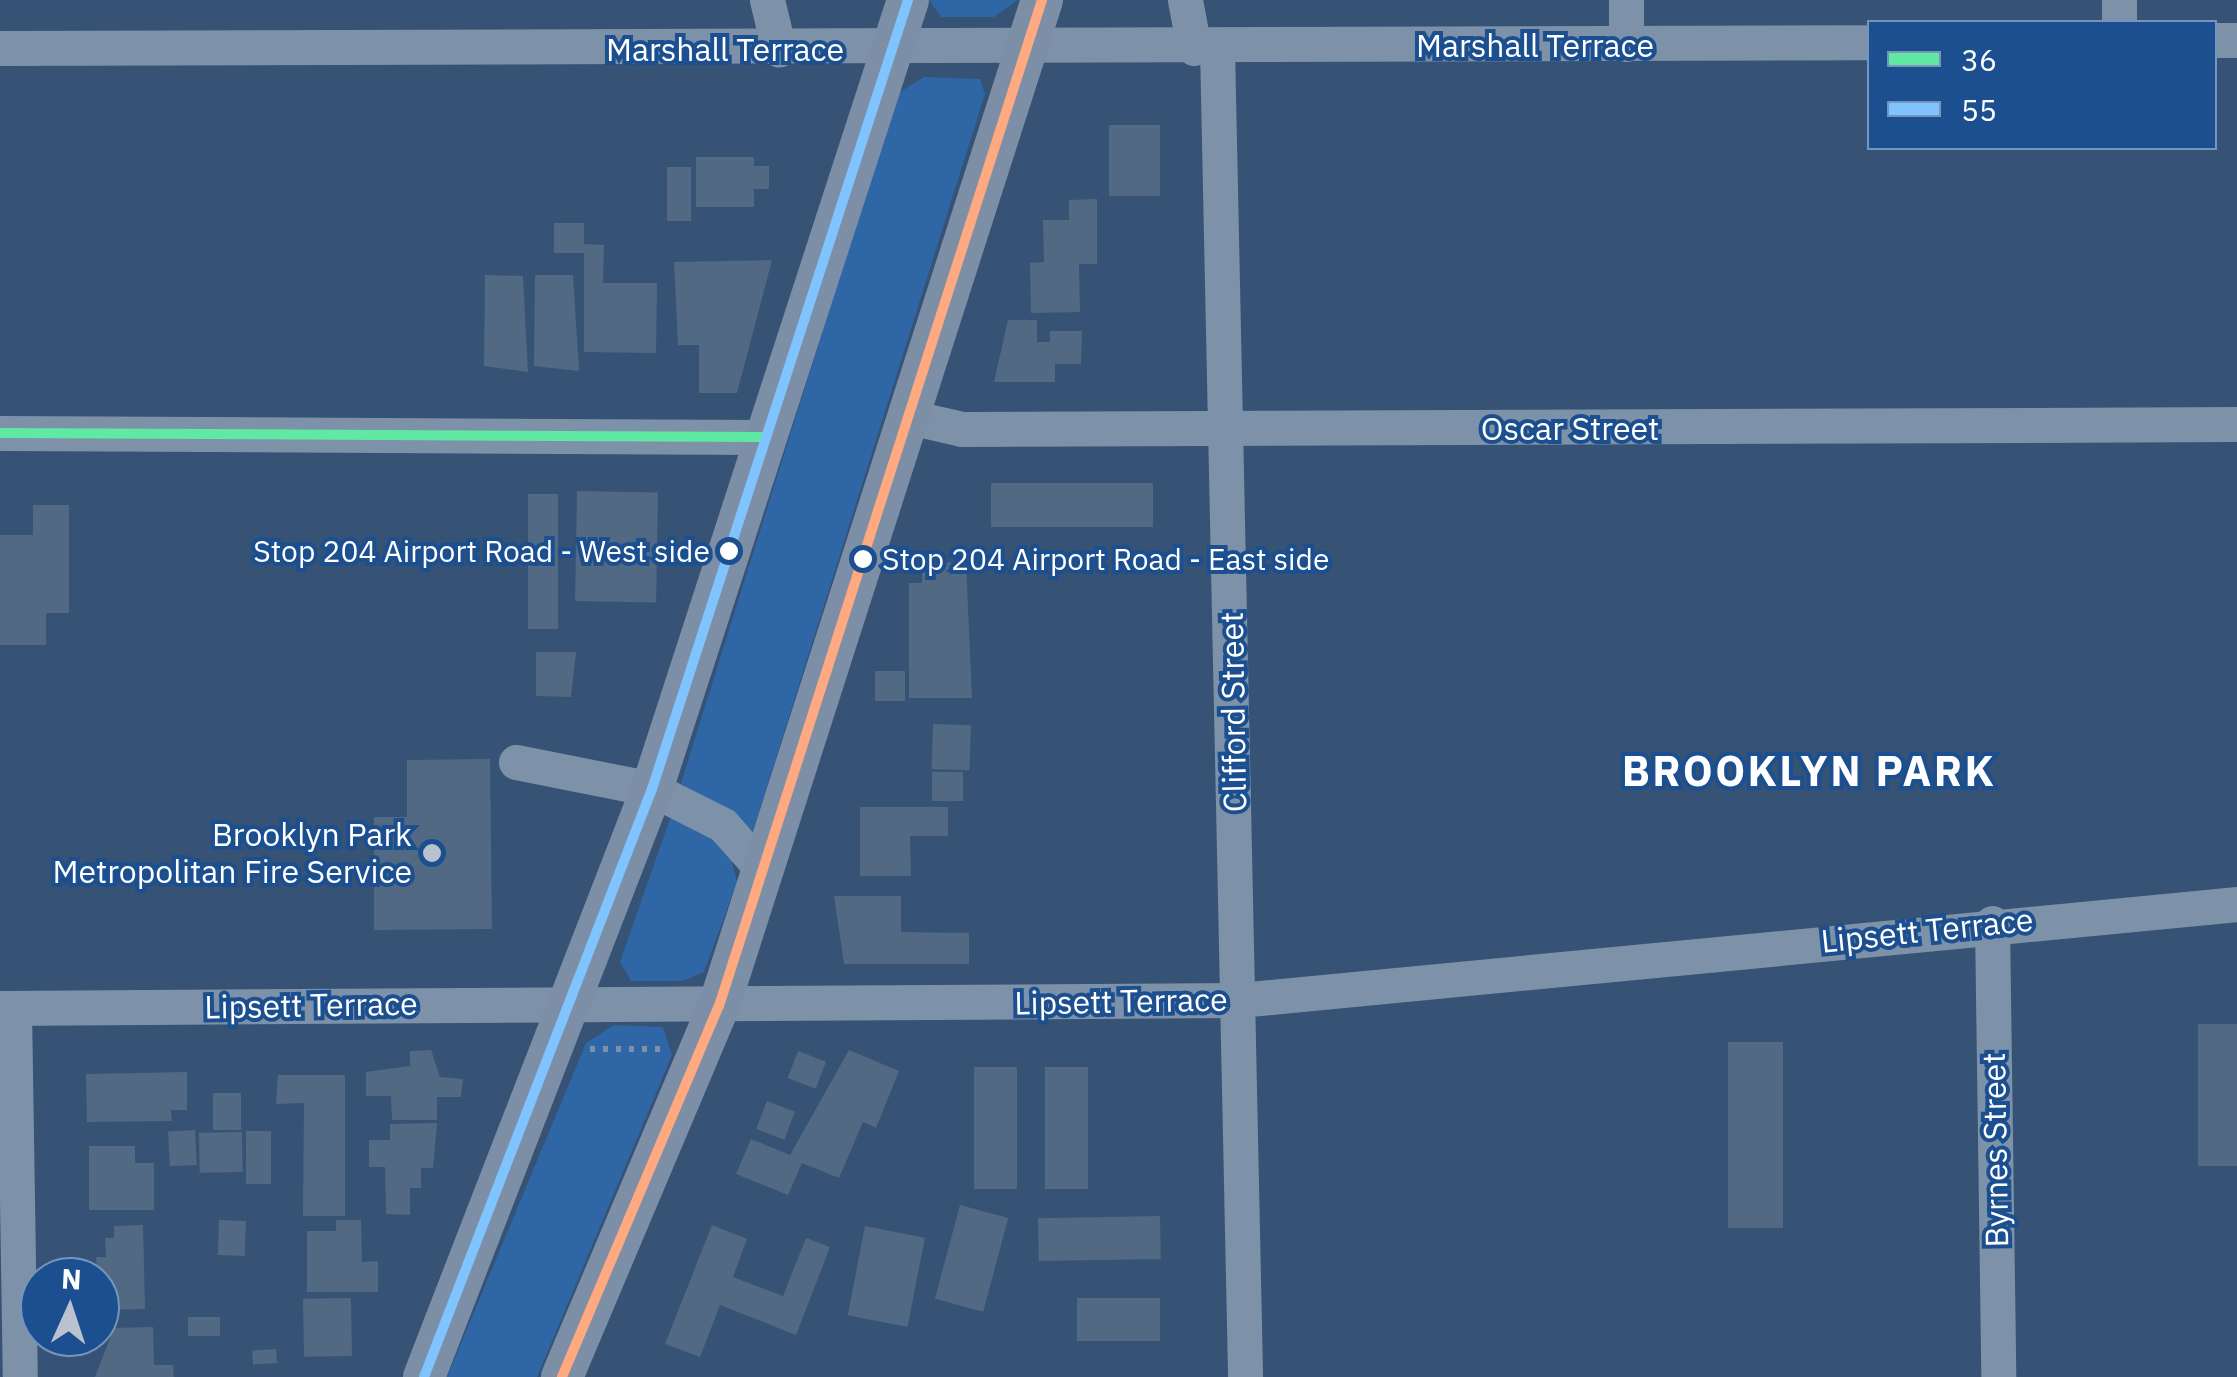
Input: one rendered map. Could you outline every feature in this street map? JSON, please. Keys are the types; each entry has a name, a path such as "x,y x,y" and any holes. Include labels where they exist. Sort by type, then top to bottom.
{"main road":[{"path":"424,1377 652,789 763,436 908,0"},
{"path":"562,1377 720,1006 905,416 1023,48 1042,0"}],"street":[{"path":"767,0 779,50"},
{"name":"Clifford Street","path":"1184,0 1206,48 1227,430 1245,1377"},
{"path":"1626,0 1626,44"},
{"name":"Marshall Terrace","path":"0,48 779,50 1867,42"},
{"name":"Oscar Street","path":"905,416 962,429 2237,424"},
{"path":"0,433 763,436"},
{"path":"516,762 652,789 723,826 764,871"},
{"name":"Lipsett Terrace","path":"7,1008 1238,1000 1992,923 2237,904"},
{"name":"Byrnes Street","path":"1992,923 1998,1377"},
{"path":"7,1008 20,1377"}],"path":[{"path":"589,1049 670,1049"}],"shaded area":[{"path":"929,0 1018,0 994,17 941,17"},
{"path":"924,77 980,79 985,94 753,831 681,783 897,94"},
{"path":"675,804 725,835 737,882 704,972 683,981 631,981 620,962"},
{"path":"614,1025 663,1027 672,1055 537,1377 447,1377 586,1043"}],"building":[{"path":"1109,125 1160,125 1160,196 1109,196"},
{"path":"696,157 754,157 754,166 769,166 769,189 754,189 754,207 696,207"},
{"path":"667,167 691,167 691,221 667,221"},
{"path":"1097,199 1097,264 1079,264 1080,312 1031,313 1030,263 1044,262 1043,220 1069,220 1069,200"},
{"path":"554,223 584,223 584,244 604,245 603,283 657,283 656,353 584,352 584,253 554,253"},
{"path":"772,260 737,393 699,393 699,345 678,345 674,262"},
{"path":"485,275 523,276 528,372 484,366"},
{"path":"535,275 573,275 579,371 534,366"},
{"path":"1008,320 1037,320 1037,342 1050,342 1050,331 1082,331 1081,364 1055,364 1055,382 994,382"},
{"path":"991,483 1153,483 1153,527 991,527"},
{"path":"577,491 658,492 656,602 575,601"},
{"path":"528,494 558,494 558,629 528,629"},
{"path":"33,505 69,505 69,613 46,613 46,645 0,645 0,535 33,535"},
{"path":"922,562 966,563 972,698 909,698 909,583 922,583"},
{"path":"536,652 576,652 571,697 536,696"},
{"path":"875,671 905,671 905,701 875,701"},
{"path":"933,724 971,725 969,770 931,769"},
{"name":"Brooklyn Park Metropolitan Fire Service","path":"490,759 492,929 374,930 374,817 407,817 407,760"},
{"path":"932,772 963,772 963,801 932,801"},
{"path":"860,807 948,807 948,836 910,836 911,876 860,876"},
{"path":"834,896 901,896 901,932 969,933 969,964 844,964"},
{"path":"2198,1024 2237,1024 2237,1166 2198,1166"},
{"path":"1728,1042 1783,1042 1783,1228 1728,1228"},
{"path":"431,1050 440,1077 463,1079 461,1097 437,1097 437,1120 392,1120 391,1096 366,1096 366,1072 410,1066 410,1051"},
{"path":"849,1050 899,1071 876,1128 863,1122 839,1178 802,1163 788,1195 736,1174 751,1139 790,1155"},
{"path":"798,1051 826,1062 816,1089 788,1078"},
{"path":"974,1067 1017,1067 1017,1189 974,1189"},
{"path":"1045,1067 1088,1067 1088,1189 1045,1189"},
{"path":"187,1072 187,1110 171,1110 172,1121 87,1122 86,1074"},
{"path":"278,1075 345,1075 345,1216 303,1216 304,1103 276,1104"},
{"path":"213,1093 241,1093 241,1130 213,1130"},
{"path":"767,1101 795,1112 784,1140 756,1129"},
{"path":"437,1123 433,1168 421,1168 421,1188 410,1188 410,1215 386,1214 385,1167 369,1167 369,1140 390,1140 390,1124"},
{"path":"195,1130 197,1165 170,1166 168,1131"},
{"path":"246,1131 271,1131 271,1184 246,1184"},
{"path":"242,1132 243,1172 200,1173 199,1133"},
{"path":"89,1146 135,1146 135,1163 154,1163 154,1210 89,1210"},
{"path":"960,1205 1008,1218 983,1312 935,1299"},
{"path":"1160,1216 1161,1259 1039,1261 1038,1218"},
{"path":"219,1220 246,1221 245,1256 218,1255"},
{"path":"336,1220 361,1220 362,1262 378,1261 378,1292 307,1292 307,1231 336,1231"},
{"path":"143,1225 145,1309 120,1310 120,1257 106,1257 105,1238 114,1238 114,1226"},
{"path":"712,1225 747,1239 733,1277 783,1296 806,1238 830,1247 796,1335 720,1305 700,1357 665,1344"},
{"path":"865,1226 925,1238 908,1327 848,1315"},
{"path":"351,1298 352,1356 304,1357 303,1299"},
{"path":"1077,1298 1160,1298 1160,1341 1077,1341"},
{"path":"188,1317 220,1317 220,1336 188,1336"},
{"path":"153,1327 154,1365 173,1365 174,1377 95,1377 103,1357 120,1357 120,1328"},
{"path":"276,1349 277,1363 253,1365 252,1351"}],"transit line":[{"name":"55","path":"424,1377 652,789 908,0"},
{"path":"562,1377 719,1006 1042,0"},
{"name":"36","path":"0,433 763,437"}],"place":[{"name":"Stop 204 Airport Road - West side","path":"729,551"},
{"name":"Stop 204 Airport Road - East side","path":"863,559"},
{"name":"Brooklyn Park Metropolitan Fire Service","path":"432,853"}],"district":[{"name":"BROOKLYN PARK","path":"1809,771"}]}
